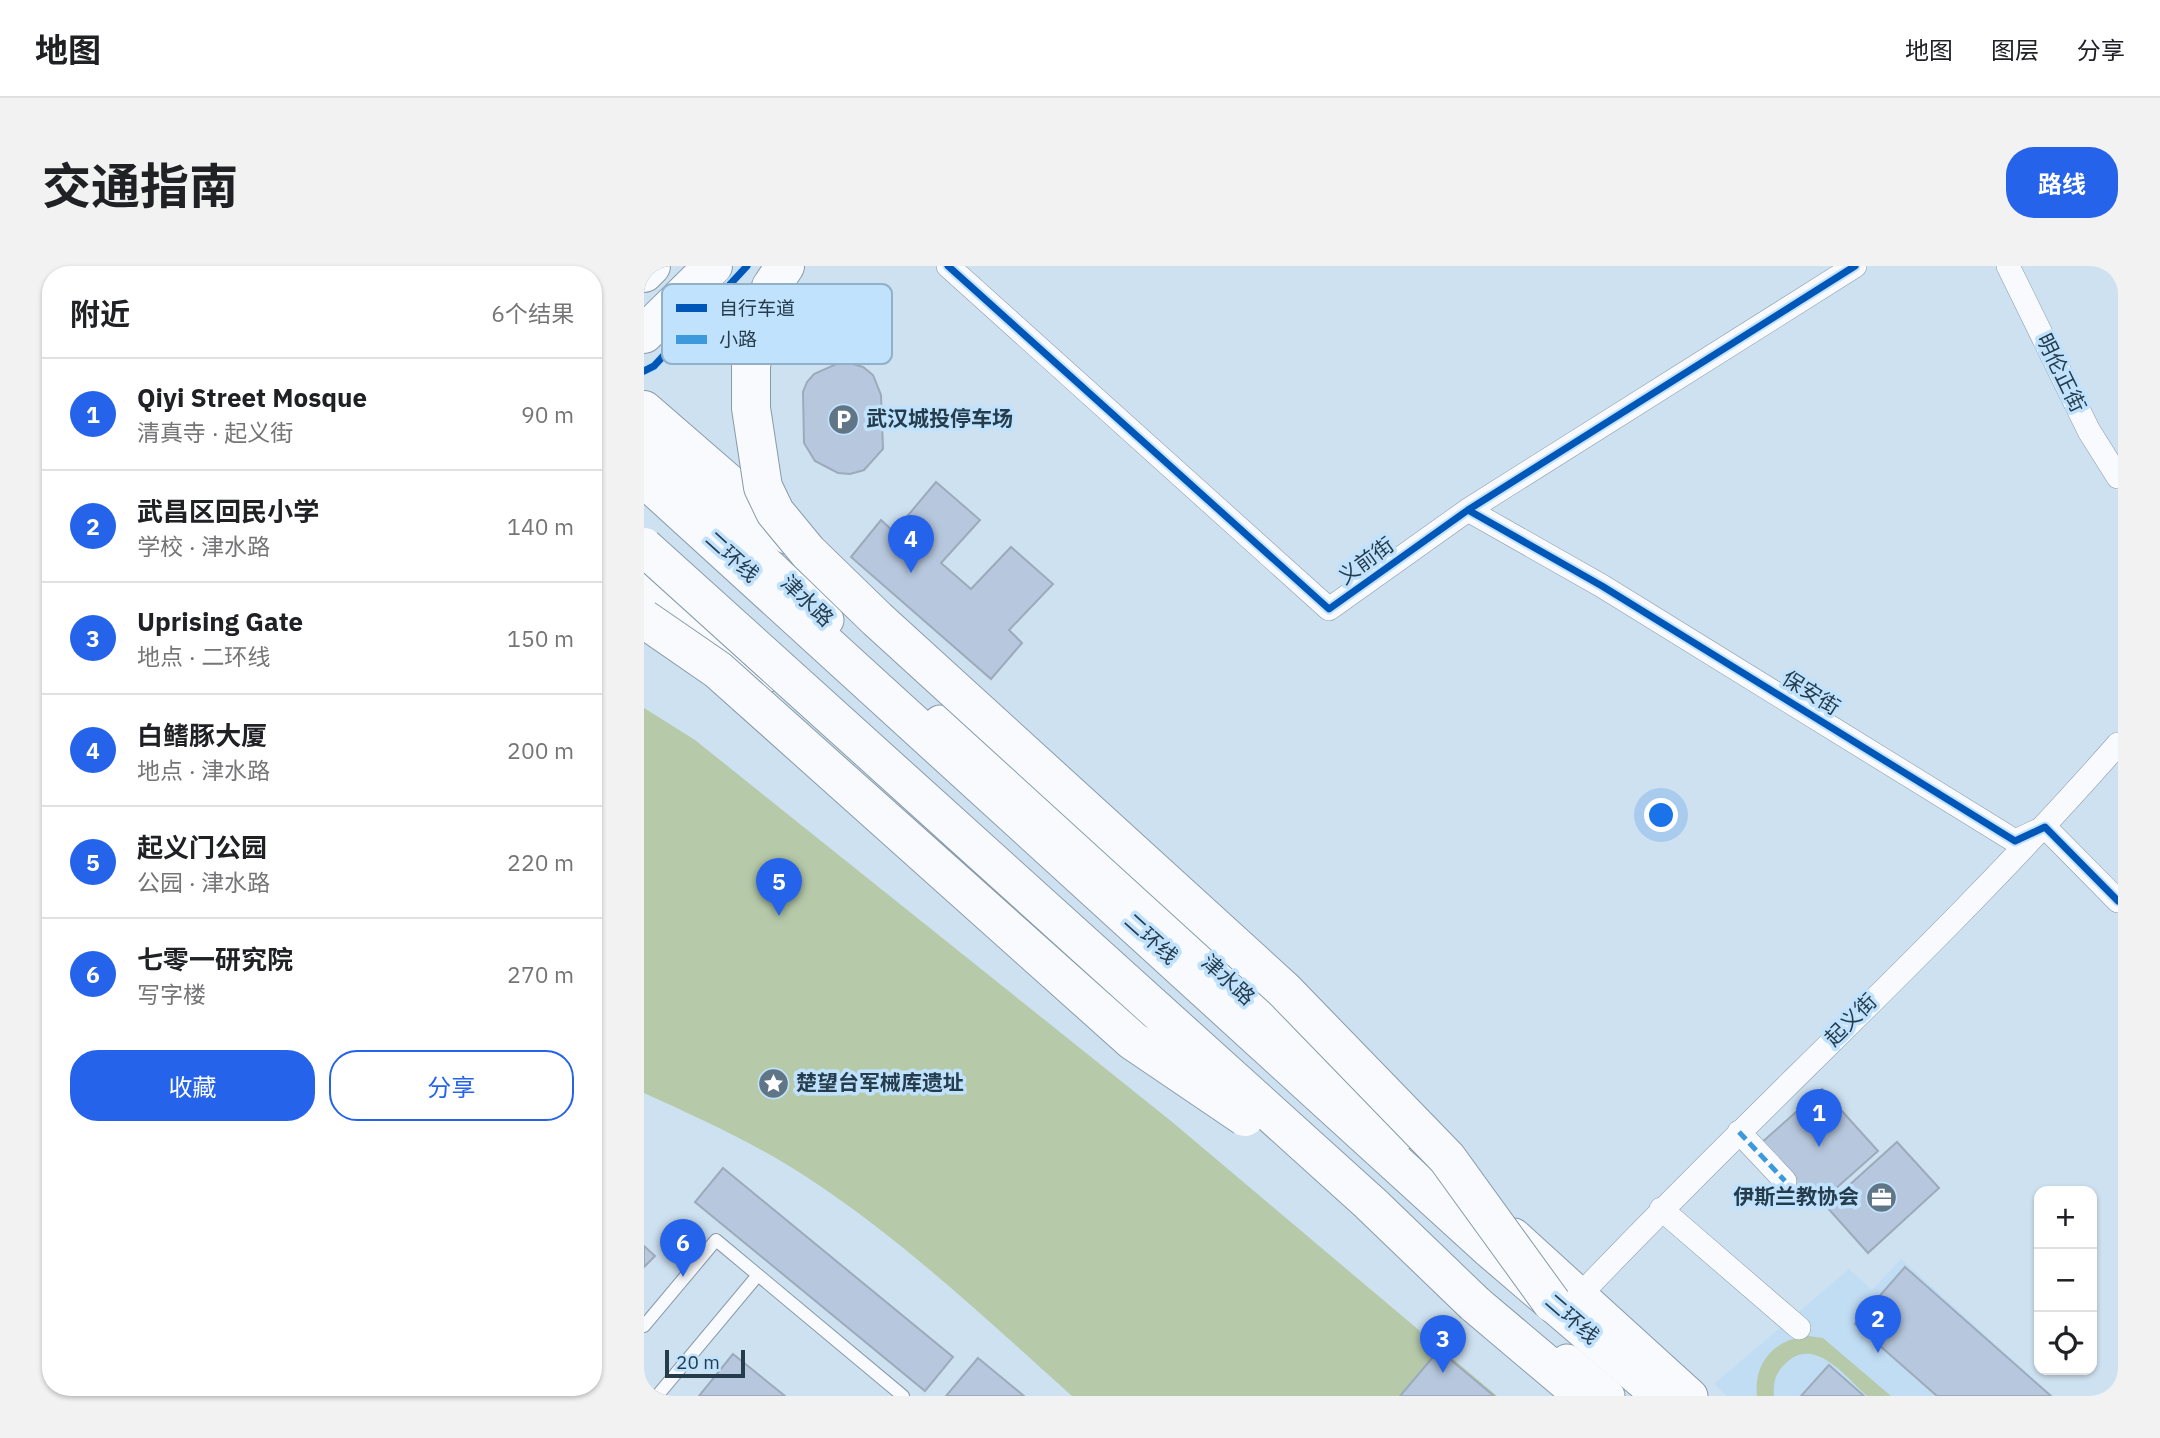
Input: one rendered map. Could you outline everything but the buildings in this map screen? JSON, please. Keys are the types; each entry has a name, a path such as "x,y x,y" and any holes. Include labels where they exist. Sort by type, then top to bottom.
{"highway":[{"path":"644,273 651,266"},
{"path":"695,284 713,266"},
{"path":"773,284 785,266"},
{"path":"644,334 662,316"},
{"path":"751,364 751,408 763,487 775,512 808,552"},
{"path":"644,410 808,552 877,619 1284,990 1447,1158 1567,1298"},
{"name":"二环线","path":"644,478 1567,1298 1662,1396"},
{"path":"644,547 1370,1203 1475,1304 1584,1396"},
{"path":"644,619 718,670 1133,1041 1370,1203"}],"main road":[{"name":"津水路","path":"644,448 853,644 1567,1298 1691,1396"},
{"path":"644,584 767,679 1608,1396"},
{"path":"644,638 767,679"}],"street":[{"name":"义前街","path":"948,266 1329,609 1468,510 1855,266"},
{"name":"明伦正街","path":"2008,266 2089,431 2118,477"},
{"name":"保安街","path":"1468,510 1602,586 2015,841 2045,827"},
{"name":"起义街","path":"1567,1298 1661,1209 2045,827 2118,744"},
{"path":"2045,827 2118,901"},
{"path":"1739,1132 1786,1181"},
{"path":"1661,1209 1799,1328"}],"lane":[{"path":"644,1326 716,1240 903,1396"},
{"path":"657,1396 758,1275"}],"shaded area":[{"path":"1901,1259 2053,1396 1727,1396 1714,1384 1849,1269 1872,1290"}],"green space":[{"path":"644,708 695,740 1171,1121 1497,1396 1072,1396 943,1281 841,1200 766,1153 644,1093"},
{"path":"1809,1336 1823,1338 1891,1396 1867,1396 1828,1361 1806,1354 1795,1356 1781,1368 1775,1379 1774,1396 1757,1396 1759,1373 1769,1354 1786,1341"}],"marked path":[{"path":"1739,1132 1785,1181"}],"cycle path":[{"path":"730,284 747,266"},
{"path":"948,266 1329,609 1468,510 1855,266"},
{"path":"644,371 662,357"},
{"path":"1468,510 1602,586 2015,841 2045,827 2118,901"}],"place":[{"name":"武汉城投停车场","path":"843,419"},
{"name":"白鳍豚大厦","path":"911,573"},
{"name":"起义门公园","path":"779,916"},
{"name":"楚望台军械库遗址","path":"773,1083"},
{"name":"Qiyi Street Mosque","path":"1819,1147"},
{"name":"伊斯兰教协会","path":"1882,1197"},
{"name":"七零一研究院","path":"683,1277"},
{"name":"武昌区回民小学","path":"1878,1353"},
{"name":"Uprising Gate","path":"1443,1373"}]}
